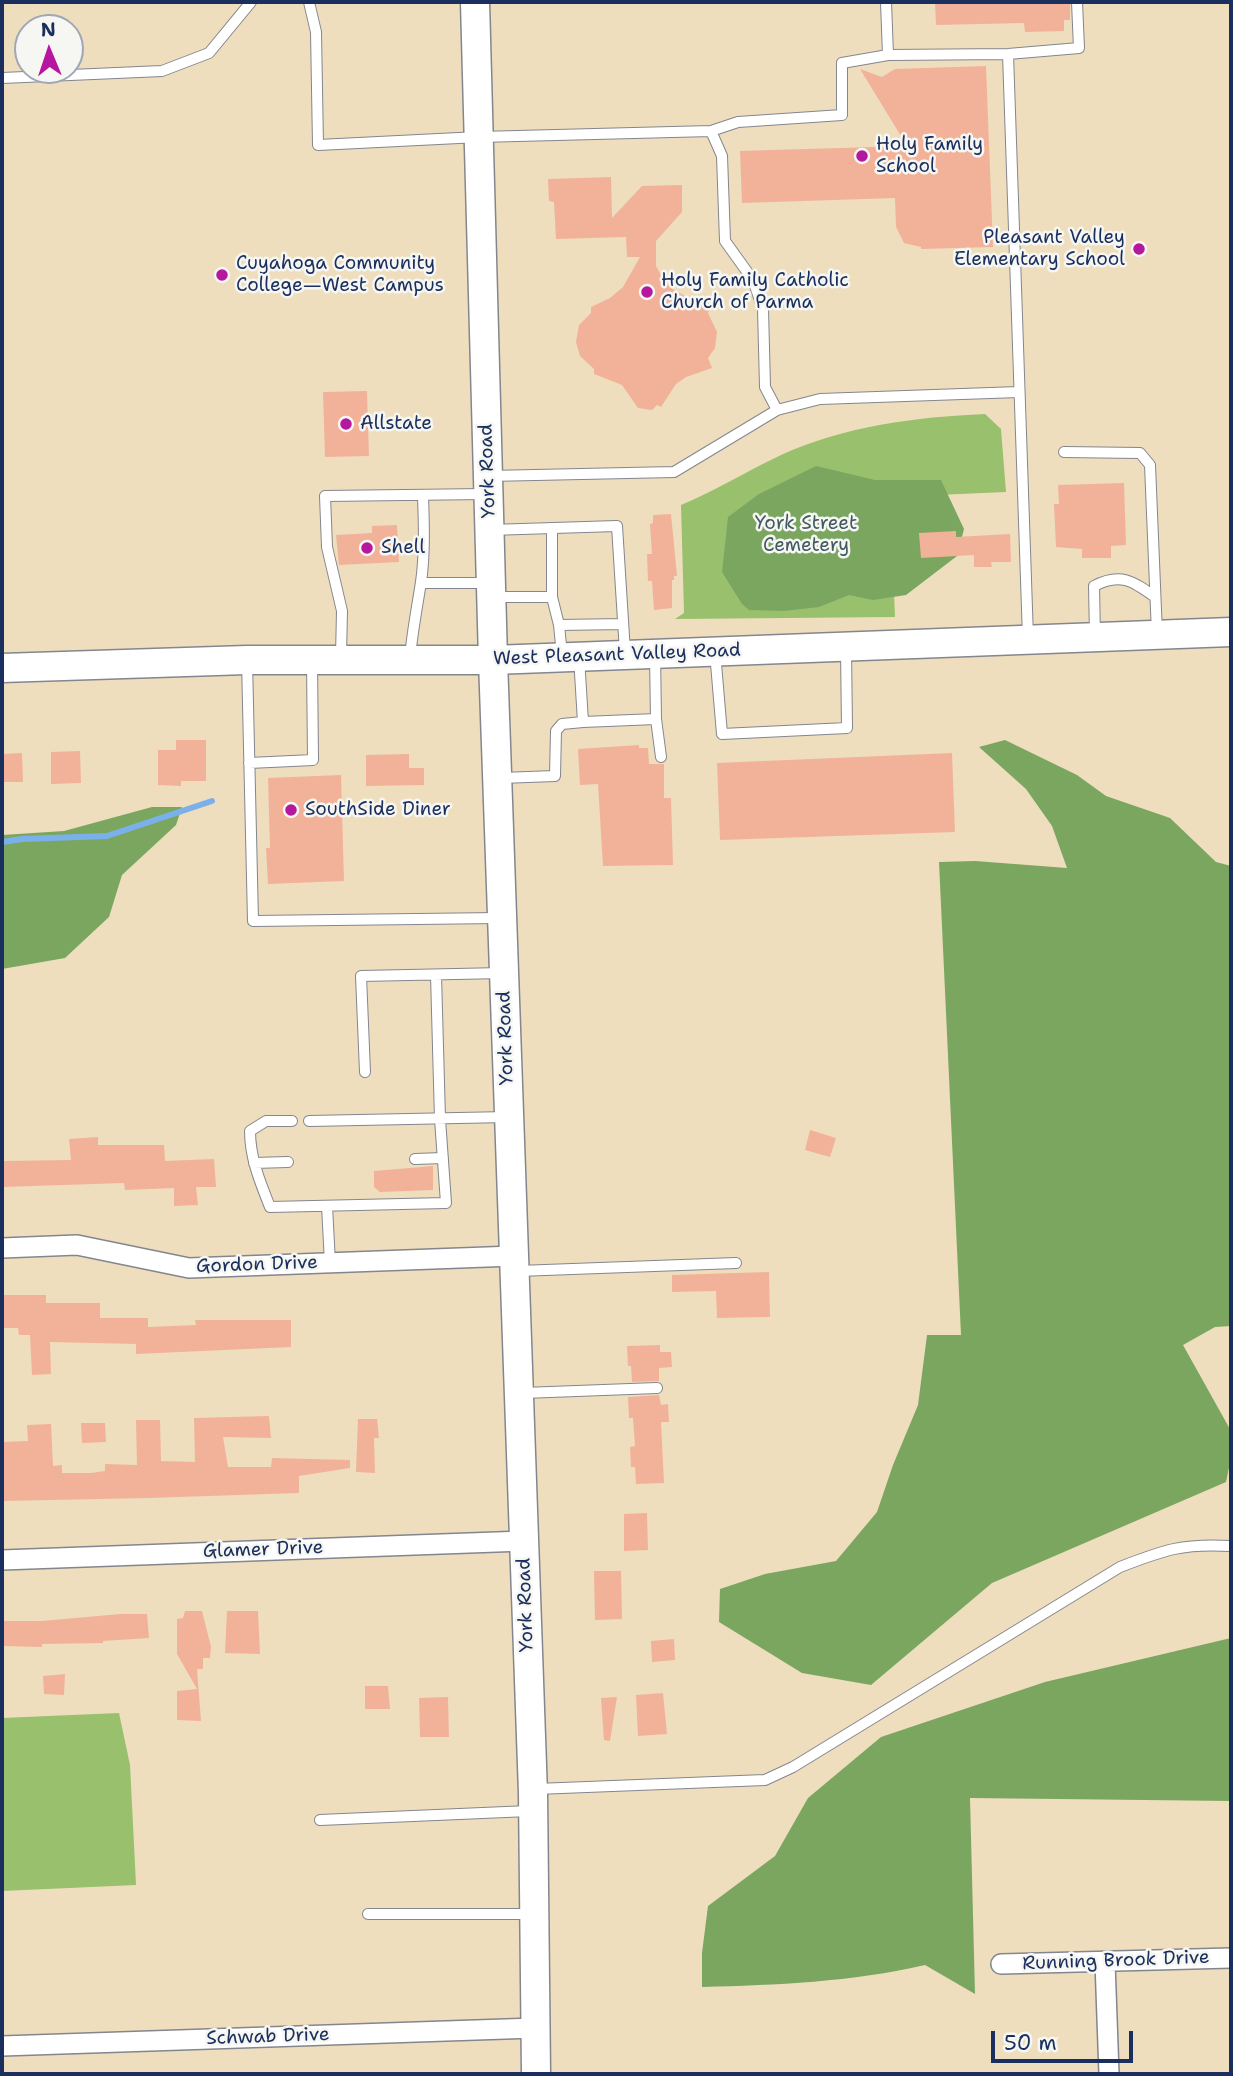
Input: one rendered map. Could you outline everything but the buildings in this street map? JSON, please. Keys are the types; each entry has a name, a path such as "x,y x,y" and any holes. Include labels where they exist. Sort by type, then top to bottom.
{"main road":[{"name":"York Road","path":"475,2 493,660 533,1800 536,2074"},
{"name":"West Pleasant Valley Road","path":"2,667 247,660 493,660 1231,632"}],"street":[{"name":"Gordon Drive","path":"2,1248 77,1245 189,1268 330,1263 514,1264"},
{"name":"Glamer Drive","path":"2,1560 524,1541"},
{"name":"Running Brook Drive","path":"1001,1964 1231,1958"},
{"path":"1105,1962 1109,2074"},
{"name":"Schwab Drive","path":"2,2046 535,2028"}],"lane":[{"path":"2,78 162,71 209,53 251,2"},
{"path":"309,2 316,32 318,145 479,137 711,131 738,122 842,115 842,63 888,55 1008,54 1079,48 1077,2"},
{"path":"887,2 888,55"},
{"path":"1008,54 1028,639"},
{"path":"711,131 722,156 725,241 753,280 763,309 765,387 777,410"},
{"path":"341,660 342,611 327,547 326,496 423,495 488,485 674,472 777,410 820,399 1019,392"},
{"path":"1064,452 1140,453 1150,465 1157,634"},
{"path":"410,659 415,608 421,583 423,495"},
{"path":"489,530 617,526 625,655"},
{"path":"552,528 552,597 570,657 583,722"},
{"path":"1096,637 1094,586 1104,581 1121,579 1134,582 1155,597"},
{"path":"421,583 552,597"},
{"path":"559,625 623,624"},
{"path":"715,652 722,734 847,728 846,646"},
{"path":"655,654 656,719 662,757"},
{"path":"247,660 253,921 502,918"},
{"path":"250,763 313,760 312,661"},
{"path":"497,778 555,776 556,731 562,724 656,719"},
{"path":"365,1072 361,976 504,973"},
{"path":"292,1121 265,1121 250,1131 250,1149 270,1207 446,1203 440,1119 436,975"},
{"path":"309,1121 509,1117"},
{"path":"415,1158 443,1158"},
{"path":"254,1163 288,1162"},
{"path":"327,1206 330,1263"},
{"path":"514,1264 736,1263"},
{"path":"519,1394 657,1388"},
{"path":"320,1820 765,1780 793,1767 1120,1567 1167,1549 1198,1544 1231,1546"},
{"path":"368,1914 534,1914"}],"green space":[{"name":"York Street Cemetery","path":"985,414 1001,429 1006,492 890,497 895,617 675,619 684,613 681,505 781,455 830,437 907,421"},
{"path":"816,466 875,480 941,480 964,529 957,556 906,595 873,600 849,595 819,607 784,611 749,610 742,604 722,572 728,517 759,494"},
{"path":"1005,740 1077,775 1106,796 1170,818 1216,862 1231,866 1231,1326 1215,1327 1183,1345 1231,1431 1231,1458 1226,1482 992,1583 871,1685 802,1673 719,1622 720,1589 765,1574 836,1561 877,1512 918,1405 927,1335 961,1335 939,862 975,861 1067,868 1052,826 1026,789 979,747"},
{"path":"152,807 182,807 176,825 122,875 109,917 65,958 2,969 2,835 64,831"},
{"path":"1231,1638 1231,1801 970,1798 975,1994 925,1965 842,1979 702,1987 702,1953 708,1906 775,1856 808,1798 881,1737 1045,1682"},
{"path":"119,1713 130,1765 136,1885 2,1891 2,1718"}],"waterway":[{"path":"2,842 107,836 212,801"}],"place":[{"name":"Holy Family School","path":"862,156"},
{"name":"Pleasant Valley Elementary School","path":"1139,249"},
{"name":"Cuyahoga Community College—West Campus","path":"222,275"},
{"name":"Holy Family Catholic Church of Parma","path":"647,292"},
{"name":"Allstate","path":"346,424"},
{"name":"Shell","path":"367,548"},
{"name":"SouthSide Diner","path":"291,810"}]}
